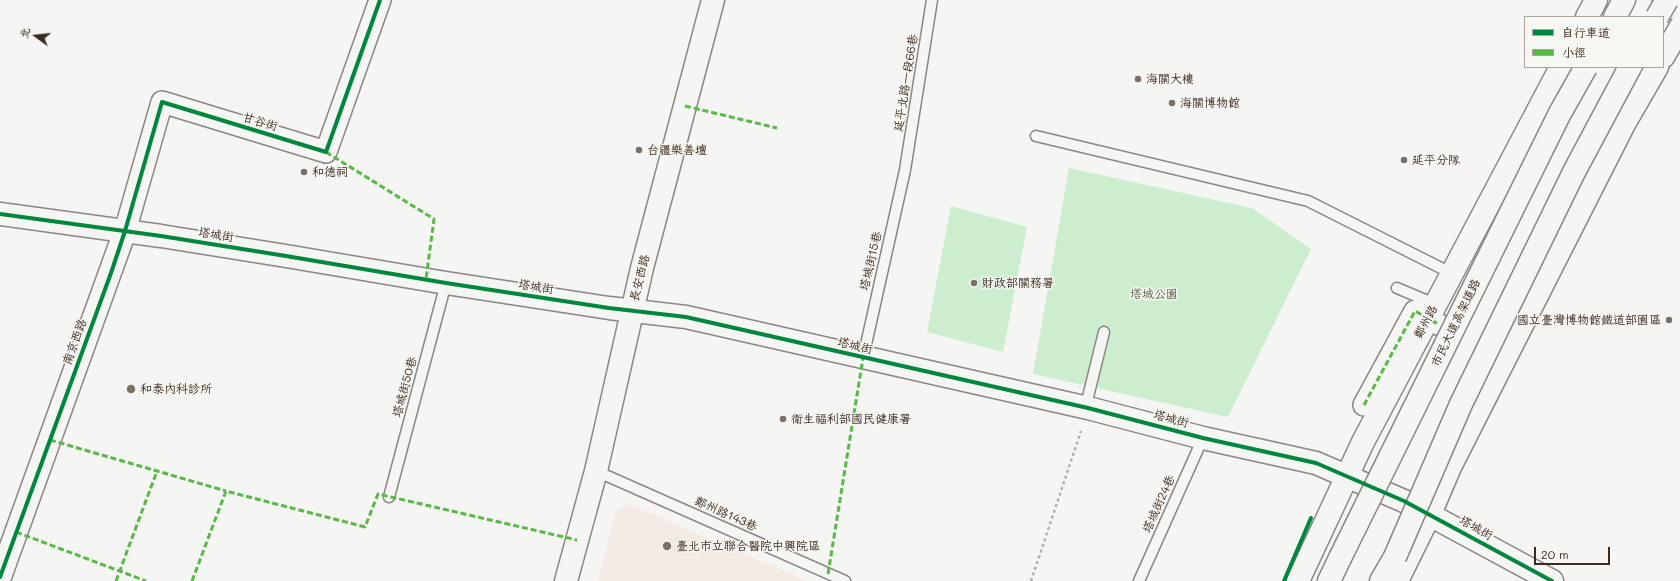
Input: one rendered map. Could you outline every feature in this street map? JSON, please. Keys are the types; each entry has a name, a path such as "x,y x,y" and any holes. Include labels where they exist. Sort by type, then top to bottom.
{"main road":[{"name":"長安西路","path":"566,581 596,471 632,310 713,0"},
{"path":"1588,16 1596,0"},
{"path":"1616,16 1624,0"},
{"path":"1657,16 1665,0 1680,11"},
{"path":"1664,55 1680,28"},
{"name":"鄭州路","path":"1298,581 1346,477 1437,314 1451,273 1560,68"},
{"name":"市民大道高架道路","path":"1330,581 1560,113 1585,68"},
{"path":"1384,581 1461,404 1574,172 1628,68"},
{"path":"1397,581 1430,514 1450,467 1624,124 1656,68"},
{"path":"0,214 125,231"},
{"name":"塔城街","path":"125,231 294,257 446,283 686,317 1088,408 1203,438 1316,463 1404,501 1552,581"},
{"name":"南京西路","path":"0,577 125,231"},
{"path":"1381,581 1395,557"}],"street":[{"name":"甘谷街","path":"125,231 162,102 326,152 380,0"},
{"path":"1364,405 1415,312 1437,314"}],"lane":[{"name":"延平北路一段66巷","path":"905,170 932,0"},
{"path":"1624,124 1629,68"},
{"path":"1036,136 1308,201 1451,273"},
{"name":"塔城街15巷","path":"863,358 905,170"},
{"path":"1468,242 1533,188"},
{"name":"塔城街50巷","path":"389,497 446,283"},
{"path":"1397,288 1437,314"},
{"path":"1088,408 1087,401 1104,332"},
{"name":"塔城街24巷","path":"1139,581 1203,438"},
{"name":"鄭州路143巷","path":"596,471 845,581"}],"path":[{"path":"1031,581 1088,408"}],"shaded area":[{"name":"臺北市立聯合醫院中興院區","path":"629,504 807,581 598,581 616,511"}],"green space":[{"name":"塔城公園","path":"1069,168 1252,208 1311,249 1228,417 1033,374"},
{"name":"財政部關務署","path":"951,206 1027,227 1003,352 927,332"}],"marked path":[{"path":"685,106 777,128"},
{"path":"326,152 434,219 426,279"},
{"path":"1364,405 1415,311 1438,324"},
{"path":"828,574 863,358"},
{"path":"50,440 226,491"},
{"path":"116,581 157,471"},
{"path":"192,581 226,491 365,527 378,494 577,540"},
{"path":"16,532 146,581"}],"cycle path":[{"path":"0,577 111,273 125,231 162,102 326,152 380,0"},
{"path":"0,214 161,236 609,308 686,317 1088,408 1203,438 1316,463 1404,501 1552,581"},
{"path":"1284,581 1311,518"}],"place":[{"name":"海關大樓","path":"1138,79"},
{"name":"海關博物館","path":"1172,103"},
{"name":"台疆樂善壇","path":"639,150"},
{"name":"延平分隊","path":"1404,160"},
{"name":"和德祠","path":"304,172"},
{"name":"財政部關務署","path":"974,283"},
{"name":"國立臺灣博物館鐵道部園區","path":"1669,320"},
{"name":"和泰內科診所","path":"131,389"},
{"name":"衛生福利部國民健康署","path":"783,419"},
{"name":"臺北市立聯合醫院中興院區","path":"667,546"}]}
